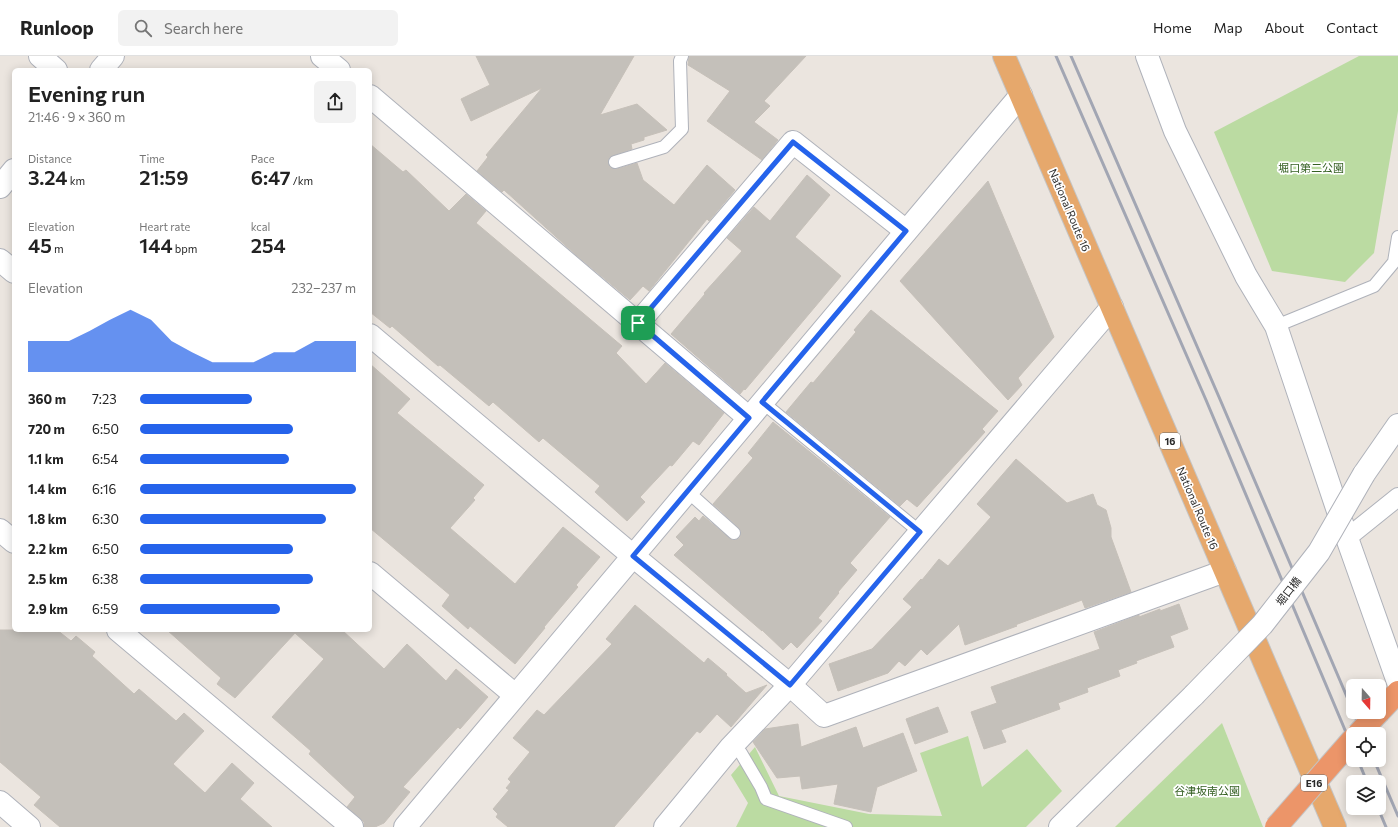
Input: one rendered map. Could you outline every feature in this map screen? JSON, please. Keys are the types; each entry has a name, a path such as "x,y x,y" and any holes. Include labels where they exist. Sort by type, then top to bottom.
{"highway":[{"name":"National Route 16","path":"1004,56 1335,827"},
{"path":"1386,705 1398,692"},
{"path":"1365,727 1372,719"},
{"name":"E16","path":"1276,827 1346,747"}],"street":[{"path":"40,56 54,68"},
{"path":"103,68 113,56"},
{"path":"322,56 337,68"},
{"path":"1147,56 1175,131 1246,276 1276,326 1347,538 1398,682"},
{"path":"405,827 1021,95"},
{"path":"372,98 638,323 756,410"},
{"path":"638,323 793,142 906,231"},
{"path":"0,260 12,270"},
{"path":"665,827 731,747 790,685 1112,307"},
{"path":"372,337 633,556 790,685 824,716 1225,571"},
{"name":"堀口橋","path":"1060,827 1262,626 1319,552 1364,474 1398,426"},
{"path":"1347,538 1398,496"},
{"path":"0,530 12,540"},
{"path":"372,575 515,695"},
{"path":"120,632 352,827"},
{"path":"0,802 29,827"}],"lane":[{"path":"615,162 664,147 682,129 680,60 682,56"},
{"path":"1276,326 1374,286 1394,262 1398,237"},
{"path":"756,410 920,532"},
{"path":"687,491 734,533"},
{"path":"731,747 741,754 766,799 846,827"}],"green space":[{"name":"堀口第二公園","path":"1359,56 1398,56 1398,111 1374,253 1345,282 1272,271 1214,132"},
{"name":"谷津坂南公園","path":"1222,723 1263,827 1115,827"},
{"path":"968,736 982,787 1027,749 1062,791 1026,827 736,827 748,803 731,775 755,747 779,796 869,814 942,816 920,753"}],"building":[{"path":"476,56 634,56 600,115 637,104 667,130 644,137 644,140 631,144 632,149 610,157 608,161 610,167 617,169 637,163 643,180 674,205 707,165 735,190 709,221 707,219 649,291 643,286 630,300 576,255 504,190 502,192 477,171 488,157 486,155 542,88 471,121 461,99 490,85"},
{"path":"689,56 806,56 764,101 770,106 754,122 778,140 762,160 707,121 730,91 688,65"},
{"path":"372,146 403,172 406,170 449,211 466,194 486,211 476,223 622,346 616,353 646,384 665,363 724,413 699,445 693,441 672,466 670,465 640,497 645,502 627,521 595,492 600,486 543,438 539,442 493,402 489,406 440,365 438,366 392,326 390,328 372,314"},
{"path":"807,175 830,195 795,237 841,276 740,394 671,334 705,294 704,293 742,251 727,238 754,207 770,221"},
{"path":"988,181 1054,337 1018,378 1022,385 1008,400 900,281"},
{"path":"871,310 998,411 982,429 985,432 917,507 907,499 900,506 786,412 811,382 813,383 856,332 854,330"},
{"path":"372,366 410,399 397,413 484,485 473,498 475,500 450,528 515,584 563,527 600,557 576,585 578,587 515,664 470,626 468,629 442,606 450,595 372,530"},
{"path":"773,422 890,517 850,563 857,570 818,618 822,621 797,648 791,642 783,650 762,630 674,555 684,545 676,537 695,517 699,521 703,516 732,540 740,538 741,531 739,528 713,504 753,458 748,453"},
{"path":"1016,459 1067,503 1093,494 1097,505 1106,510 1111,528 1111,537 1131,592 1085,608 1082,600 965,645 959,624 927,655 921,649 905,666 899,661 888,673 838,691 829,664 872,649 912,607 903,599 921,579 922,580 939,559 948,566 991,517 977,504"},
{"path":"1179,604 1188,629 1170,636 1174,647 1136,661 1137,663 1118,670 1120,676 1087,688 1088,692 1058,703 1060,709 1001,730 1006,742 984,749 971,712 997,703 991,687 1100,649 1094,632 1139,615 1139,617"},
{"path":"635,605 704,663 708,658 746,693 767,685 731,727 717,714 700,733 697,731 614,827 508,827 496,817 498,814 493,809 509,790 506,788 511,782 508,779 530,752 513,738 537,710 544,715 612,644 606,639"},
{"path":"0,630 12,630 12,632 60,632 71,641 76,636 95,652 92,656 134,694 139,689 176,721 184,713 204,731 173,764 205,793 232,763 254,783 240,799 272,827 60,827 34,805 41,797 0,762"},
{"path":"169,632 344,632 384,669 407,644 446,681 456,669 488,697 460,729 458,727 403,787 410,792 384,823 375,827 364,827 364,822 347,807 355,797 309,754 311,751 272,717 324,659 295,633 235,698 217,684 221,678"},
{"path":"938,707 948,732 915,744 906,719"},
{"path":"798,724 801,747 856,727 863,748 903,733 917,771 877,787 871,812 834,804 838,784 802,789 800,776 777,778 753,742 765,729"}],"railway":[{"path":"1056,56 1206,400 1346,732"},
{"path":"1071,56 1346,695"},
{"path":"1356,719 1360,727"},
{"path":"1361,767 1364,775"},
{"path":"1377,767 1398,816"},
{"path":"1381,815 1386,827"}],"route":[{"path":"793,142 906,231 762,402 920,532 790,685 633,556 749,418 638,323 793,142"}]}
